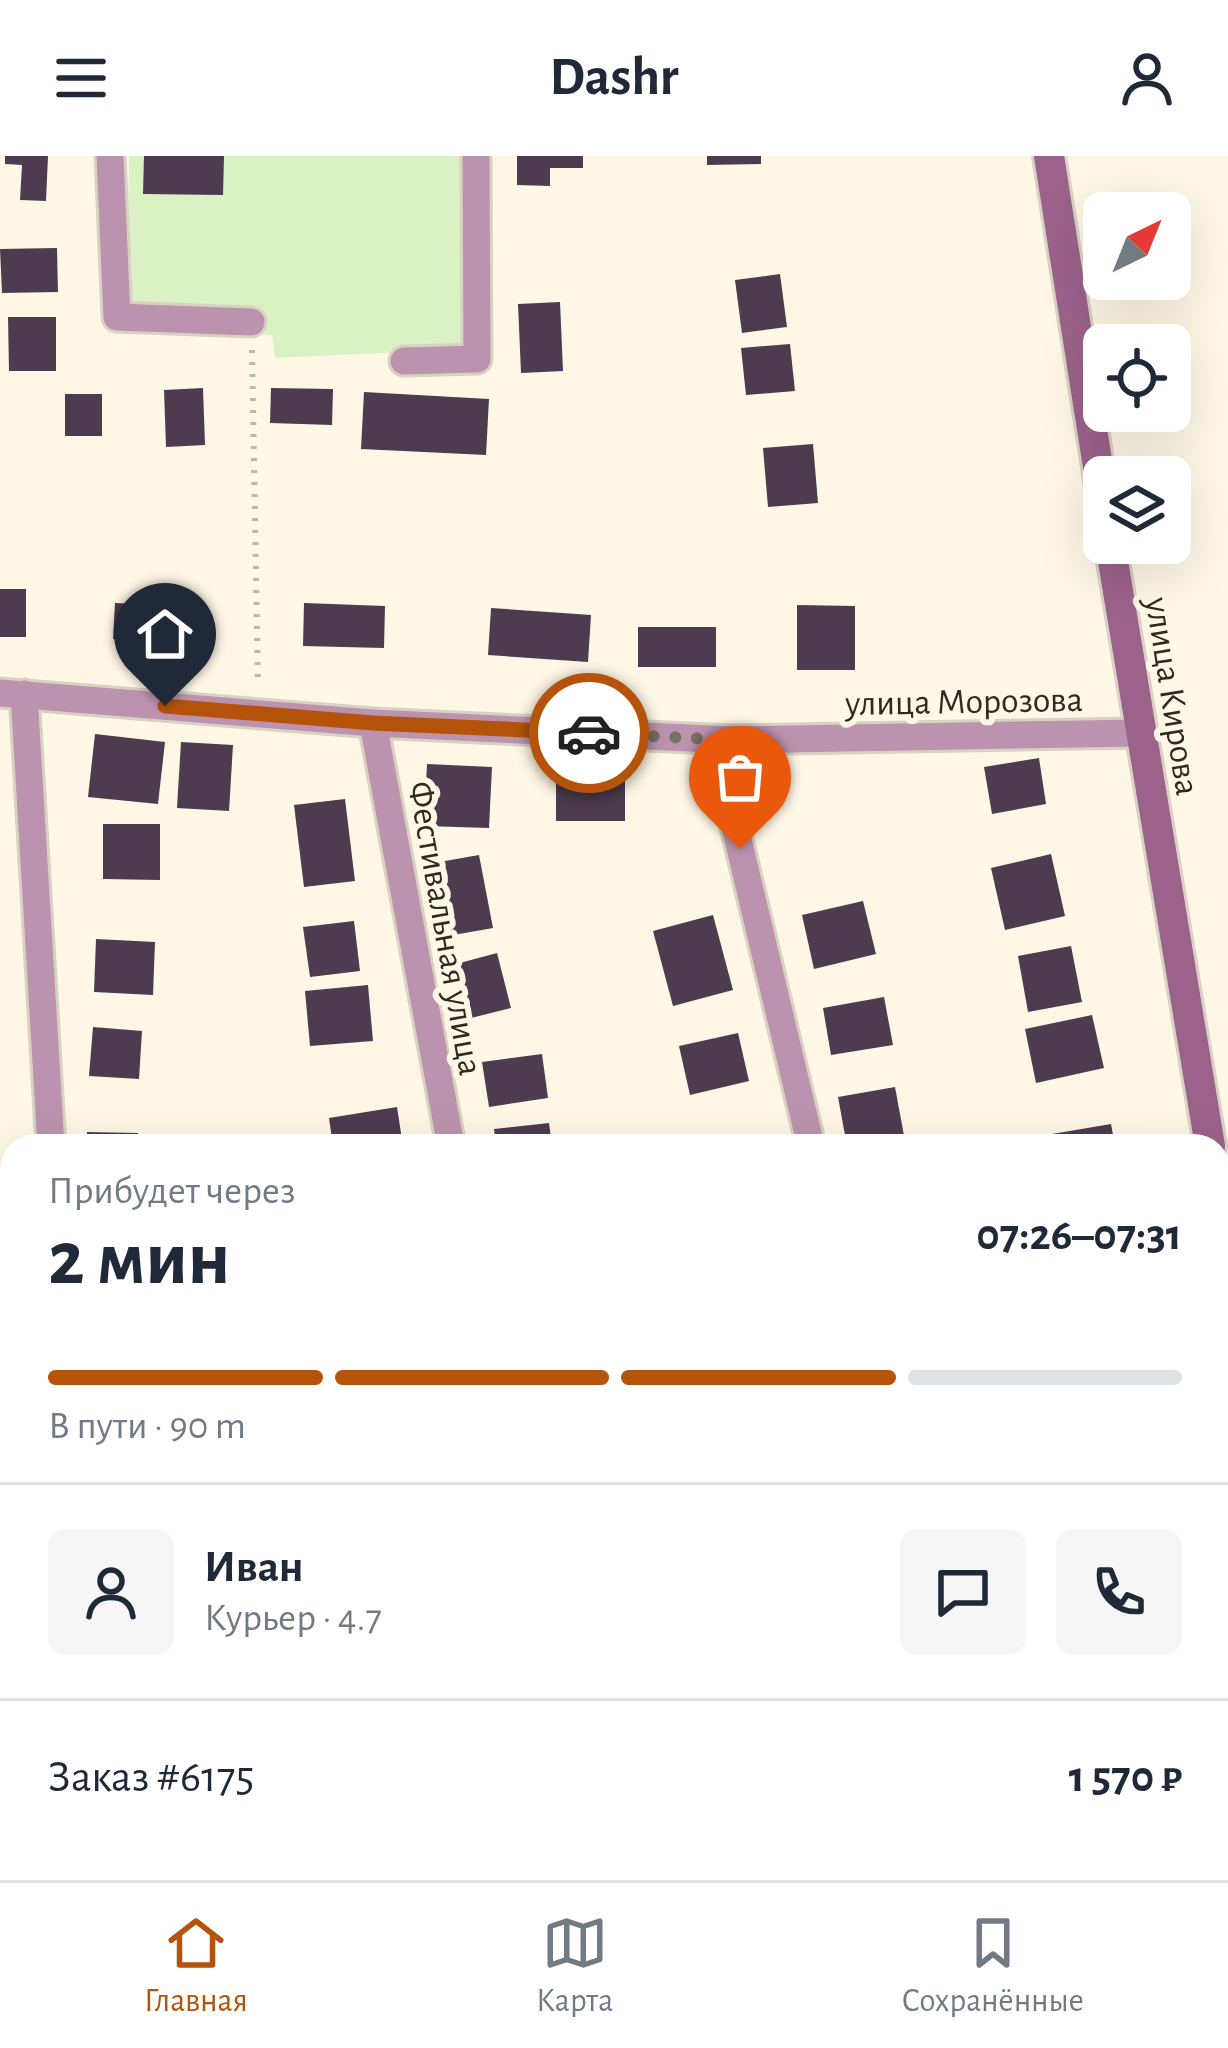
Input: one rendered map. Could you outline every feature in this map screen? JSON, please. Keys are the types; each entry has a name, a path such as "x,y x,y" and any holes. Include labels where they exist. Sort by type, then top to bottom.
{"main road":[{"path":"1049,156 1096,456"},
{"name":"улица Кирова","path":"1113,564 1208,1134"}],"street":[{"path":"110,156 117,317 251,322"},
{"path":"404,361 476,359 476,156"},
{"path":"12,694 50,1134"},
{"name":"улица Морозова","path":"12,694 373,723 731,740 1140,733"},
{"name":"Фестивальная улица","path":"373,723 449,1134"},
{"path":"731,740 730,806 808,1134"}],"path":[{"path":"251,322 259,715"}],"green space":[{"path":"129,156 467,156 468,349 275,358 272,335 126,330"}],"building":[{"path":"5,156 48,156 46,201 20,200 22,165 5,164"},
{"path":"144,156 224,156 223,195 143,194"},
{"path":"517,156 583,156 583,168 550,168 550,186 517,185"},
{"path":"707,156 761,156 761,164 707,165"},
{"path":"57,248 58,292 2,293 0,249"},
{"path":"780,274 787,327 742,333 735,280"},
{"path":"560,302 563,371 521,373 518,304"},
{"path":"8,317 56,317 56,371 9,371"},
{"path":"790,344 795,391 746,395 741,348"},
{"path":"203,388 205,445 166,447 164,390"},
{"path":"271,388 333,389 332,425 270,423"},
{"path":"364,392 489,399 486,455 361,449"},
{"path":"65,394 102,394 102,436 65,436"},
{"path":"813,444 818,503 768,507 763,448"},
{"path":"0,589 26,589 26,637 0,637"},
{"path":"115,603 203,607 201,643 113,639"},
{"path":"304,603 385,606 384,648 303,646"},
{"path":"797,605 855,606 855,670 797,670"},
{"path":"491,608 591,615 588,662 488,655"},
{"path":"638,627 716,627 716,667 638,667"},
{"path":"95,734 165,742 158,804 88,797"},
{"path":"181,742 233,745 229,811 177,808"},
{"path":"556,754 625,754 625,821 556,821"},
{"path":"1039,758 1046,804 992,814 984,767"},
{"path":"427,764 492,767 489,828 424,826"},
{"path":"345,799 355,881 304,887 294,805"},
{"path":"103,824 160,824 160,880 103,879"},
{"path":"1051,854 1065,916 1005,930 991,868"},
{"path":"479,855 493,928 442,937 428,864"},
{"path":"863,901 876,954 814,969 802,915"},
{"path":"713,915 733,990 673,1006 653,931"},
{"path":"354,921 360,971 310,977 303,927"},
{"path":"96,939 155,942 153,995 94,992"},
{"path":"1071,946 1082,1002 1028,1012 1018,956"},
{"path":"497,953 511,1008 471,1018 456,964"},
{"path":"368,985 373,1041 310,1046 305,991"},
{"path":"884,997 893,1045 831,1055 823,1008"},
{"path":"1092,1015 1104,1068 1036,1083 1025,1029"},
{"path":"93,1027 142,1031 139,1079 89,1076"},
{"path":"738,1033 749,1081 690,1095 679,1046"},
{"path":"542,1054 548,1098 489,1107 482,1062"},
{"path":"895,1087 904,1134 845,1134 838,1097"},
{"path":"397,1107 401,1134 331,1134 329,1118"},
{"path":"549,1123 550,1134 495,1134 494,1129"},
{"path":"1111,1124 1113,1134 1052,1134"}],"way so far":[{"path":"589,733 731,740 730,806 740,849"}],"route":[{"path":"165,706 373,723 589,733"}]}
